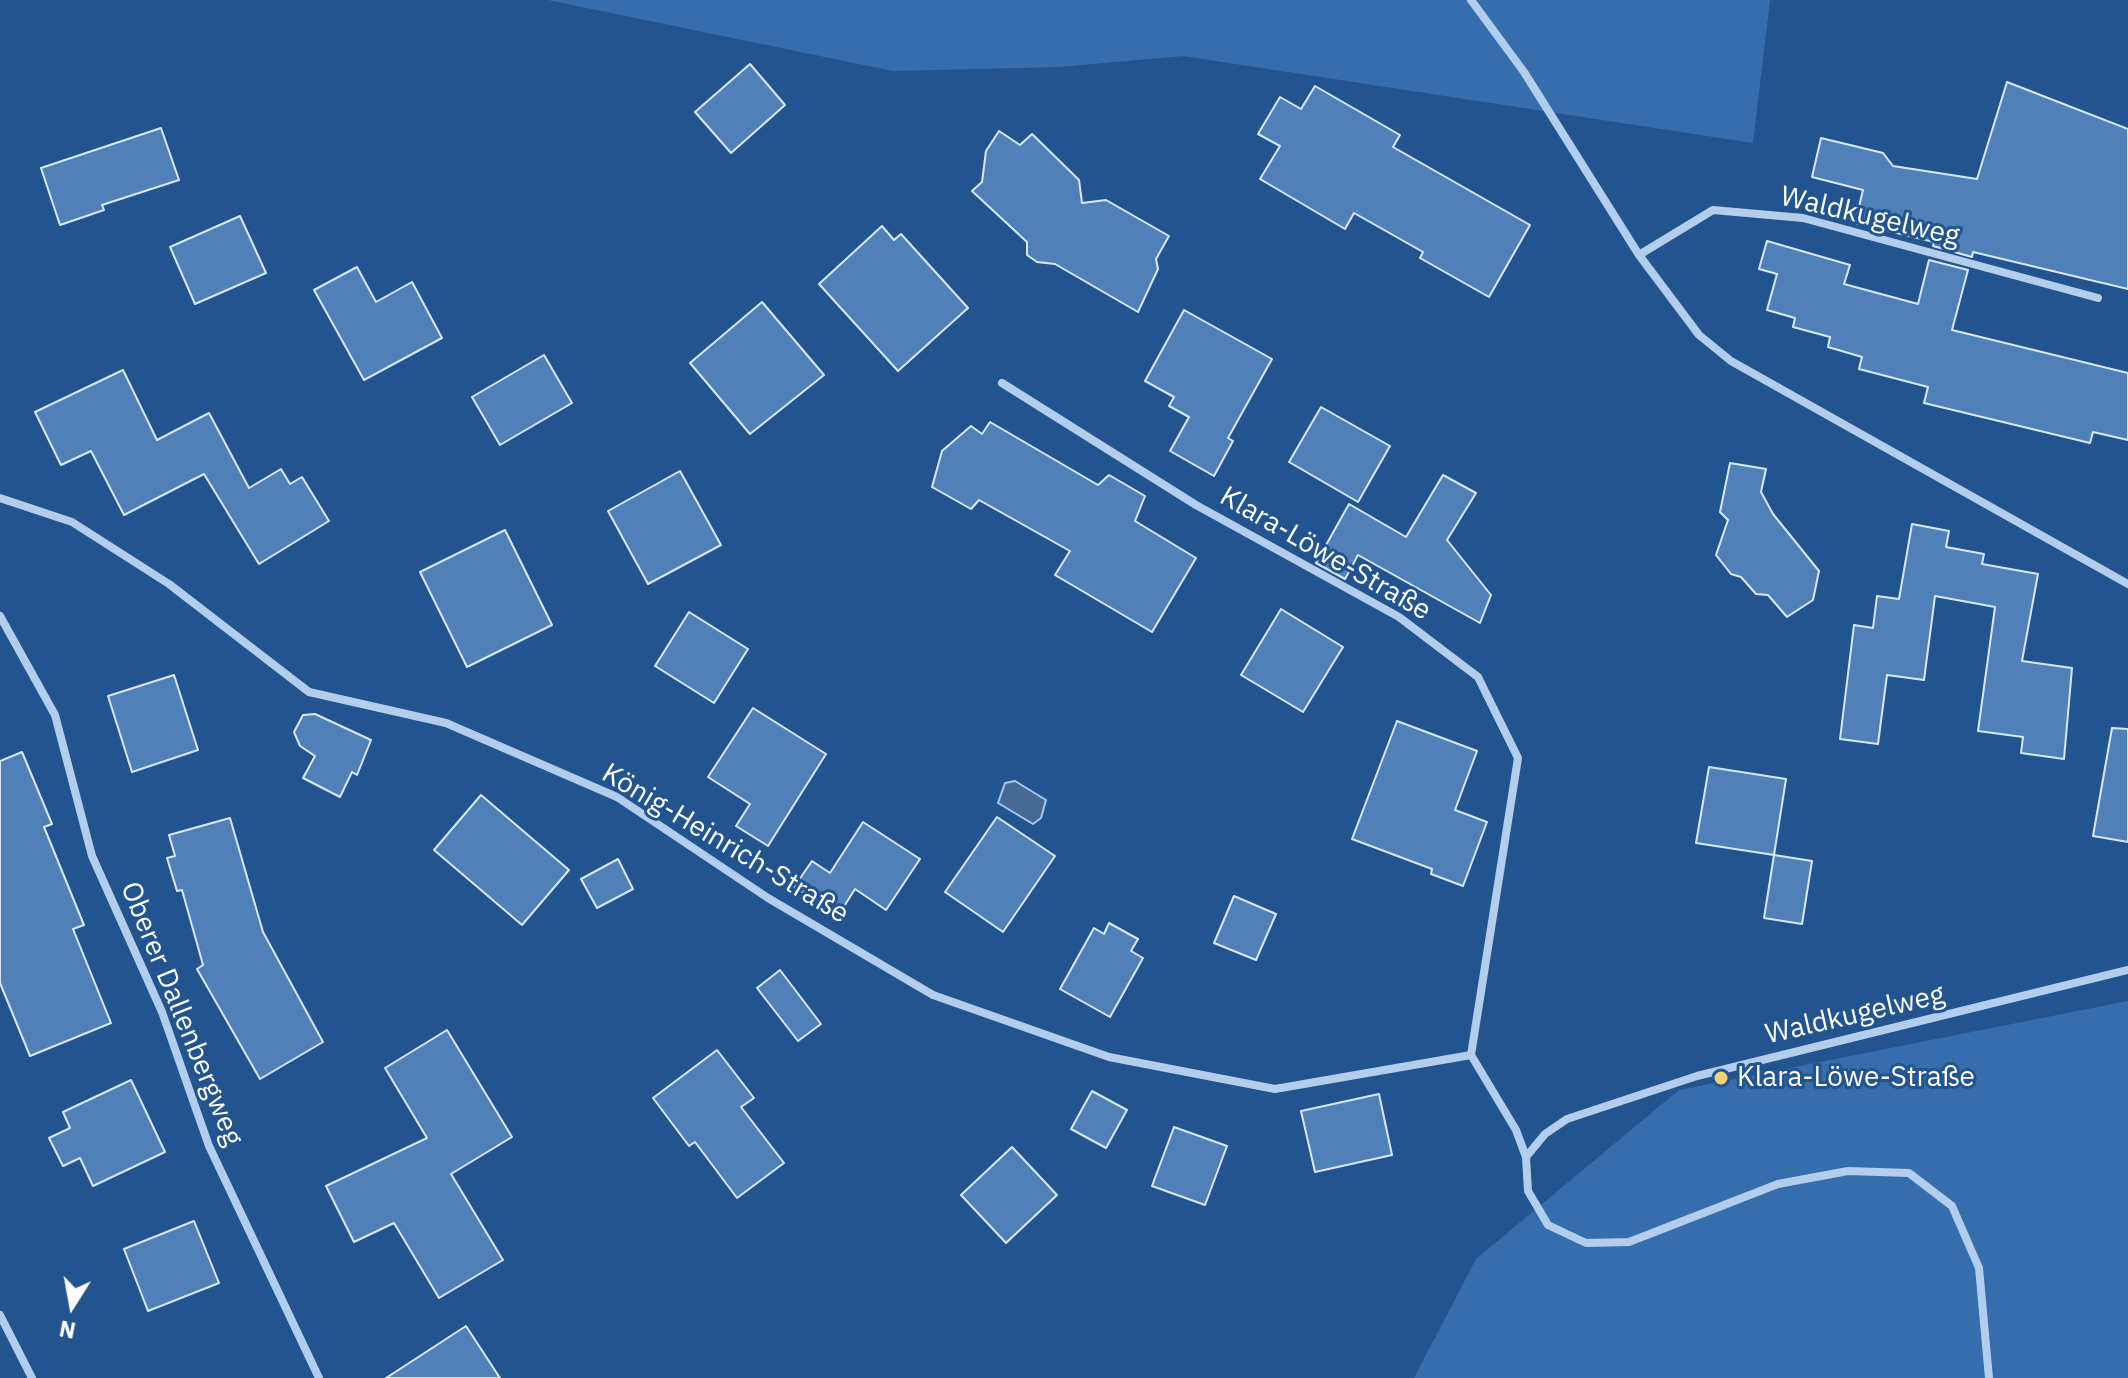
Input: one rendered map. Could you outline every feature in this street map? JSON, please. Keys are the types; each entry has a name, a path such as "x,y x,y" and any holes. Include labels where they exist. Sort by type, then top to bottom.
{"street":[{"path":"1471,0 1524,72 1639,255 1699,335 1731,361 2128,584"},
{"name":"Waldkugelweg","path":"1639,255 1713,210 1803,218 2098,298"},
{"name":"Klara-Löwe-Straße","path":"1002,383 1196,505 1399,617 1478,677 1518,758 1471,1055"},
{"name":"König-Heinrich-Straße","path":"0,498 72,522 169,584 309,692 446,723 617,797 768,898 933,995 1109,1057 1275,1089 1471,1055"},
{"path":"2119,579 2128,573"},
{"name":"Oberer Dallenbergweg","path":"0,616 55,715 92,856 162,1012 209,1146 319,1378"},
{"name":"Waldkugelweg","path":"1526,1157 1545,1134 1567,1119 1697,1076 2128,970"},
{"path":"1471,1055 1516,1130 1526,1157 1528,1191 1548,1225 1586,1243 1629,1242 1778,1184 1848,1171 1909,1173 1952,1206 1979,1268 1989,1378"},
{"path":"0,1315 32,1378"}],"shaded area":[{"path":"548,0 1770,0 1753,143 1183,56 1059,67 893,71"},
{"path":"1015,781 1046,800 1041,818 1033,824 998,803 1005,783"},
{"path":"2128,1001 2128,1378 1414,1378 1476,1259 1679,1090"}],"building":[{"path":"750,64 785,105 731,153 695,112"},
{"path":"2007,82 2128,129 2128,289 1973,252 1972,257 1933,246 1934,242 1855,223 1863,190 1812,177 1821,138 1883,153 1893,166 1977,179"},
{"path":"1315,86 1400,135 1393,147 1530,225 1489,297 1420,258 1423,252 1354,213 1345,229 1260,179 1280,146 1258,134 1280,97 1301,109"},
{"path":"161,128 179,180 102,205 104,210 60,225 41,168"},
{"path":"999,131 1020,145 1032,134 1079,180 1082,203 1106,200 1169,236 1156,259 1158,269 1138,312 1055,264 1037,262 1027,255 1027,242 972,191 982,182 986,151"},
{"path":"240,216 266,273 195,304 170,247"},
{"path":"882,226 894,240 901,234 968,308 898,371 819,284"},
{"path":"1767,241 1850,265 1844,284 1918,304 1929,260 1968,270 1952,330 2128,373 2128,440 2093,432 2090,443 1924,403 1928,387 1859,369 1862,357 1828,347 1830,337 1793,327 1795,318 1767,310 1777,274 1759,269"},
{"path":"357,267 376,302 412,282 442,338 364,380 314,290"},
{"path":"762,302 824,375 750,434 690,363"},
{"path":"1184,310 1272,359 1228,438 1233,441 1214,476 1170,451 1189,417 1169,406 1174,397 1145,381"},
{"path":"544,355 572,403 500,445 472,397"},
{"path":"123,370 157,440 209,413 249,488 281,469 290,484 302,477 329,521 259,564 204,474 124,515 91,451 61,465 35,412"},
{"path":"1321,407 1390,446 1358,502 1289,462"},
{"path":"990,422 1098,485 1109,475 1145,496 1135,521 1196,558 1152,632 1055,575 1070,551 979,500 971,509 932,487 942,451 971,426 982,434"},
{"path":"1730,463 1766,469 1761,492 1773,514 1819,571 1813,600 1787,617 1768,595 1756,594 1741,577 1731,574 1716,555 1728,520 1720,512"},
{"path":"680,471 721,545 648,584 608,511"},
{"path":"1443,475 1476,493 1447,540 1491,595 1480,623 1358,555 1345,579 1316,563 1349,504 1406,537"},
{"path":"1912,524 1949,531 1946,547 1984,554 1982,564 2038,574 2022,661 2072,668 2064,759 2021,753 2023,737 1978,731 1995,607 1935,596 1924,680 1887,675 1878,744 1840,739 1854,625 1873,628 1877,596 1899,599"},
{"path":"505,530 552,625 467,667 420,572"},
{"path":"1281,609 1343,647 1303,712 1241,675"},
{"path":"689,612 748,649 714,703 655,666"},
{"path":"174,675 198,750 132,772 108,696"},
{"path":"753,708 826,754 768,846 736,826 750,804 708,777"},
{"path":"315,714 371,740 357,775 352,772 340,797 303,778 315,756 300,746 294,732 303,715"},
{"path":"1397,721 1477,751 1455,810 1487,822 1463,886 1431,874 1432,869 1352,839"},
{"path":"2112,728 2128,729 2128,842 2093,836"},
{"path":"22,752 52,824 44,827 84,925 73,929 111,1023 30,1056 0,983 0,761"},
{"path":"1709,767 1786,779 1774,855 1696,843"},
{"path":"481,795 569,870 522,925 434,850"},
{"path":"997,817 1055,856 1003,932 945,892"},
{"path":"230,818 263,932 323,1042 260,1079 197,969 203,965 182,890 177,891 167,858 175,856 169,835"},
{"path":"863,822 920,859 886,910 855,889 838,916 794,887 812,861 830,873"},
{"path":"1774,855 1812,861 1802,924 1764,918"},
{"path":"618,859 633,889 597,908 581,879"},
{"path":"1234,896 1276,914 1256,960 1214,943"},
{"path":"1109,923 1138,939 1131,951 1143,958 1110,1017 1060,989 1094,928 1104,934"},
{"path":"780,970 821,1024 798,1041 757,988"},
{"path":"447,1030 512,1137 451,1174 503,1260 439,1298 394,1223 354,1242 326,1186 427,1138 385,1068"},
{"path":"717,1050 754,1098 741,1107 784,1163 737,1198 695,1142 689,1146 653,1098"},
{"path":"131,1080 165,1152 93,1186 80,1158 63,1166 49,1138 70,1128 63,1112"},
{"path":"1092,1091 1127,1110 1106,1148 1071,1129"},
{"path":"1379,1094 1392,1155 1315,1172 1301,1111"},
{"path":"1174,1127 1227,1146 1205,1205 1152,1186"},
{"path":"1012,1147 1057,1195 1006,1243 961,1195"},
{"path":"194,1221 219,1283 148,1311 124,1249"},
{"path":"466,1326 500,1378 386,1378"}],"place":[{"name":"Klara-Löwe-Straße","path":"1721,1078"}]}
